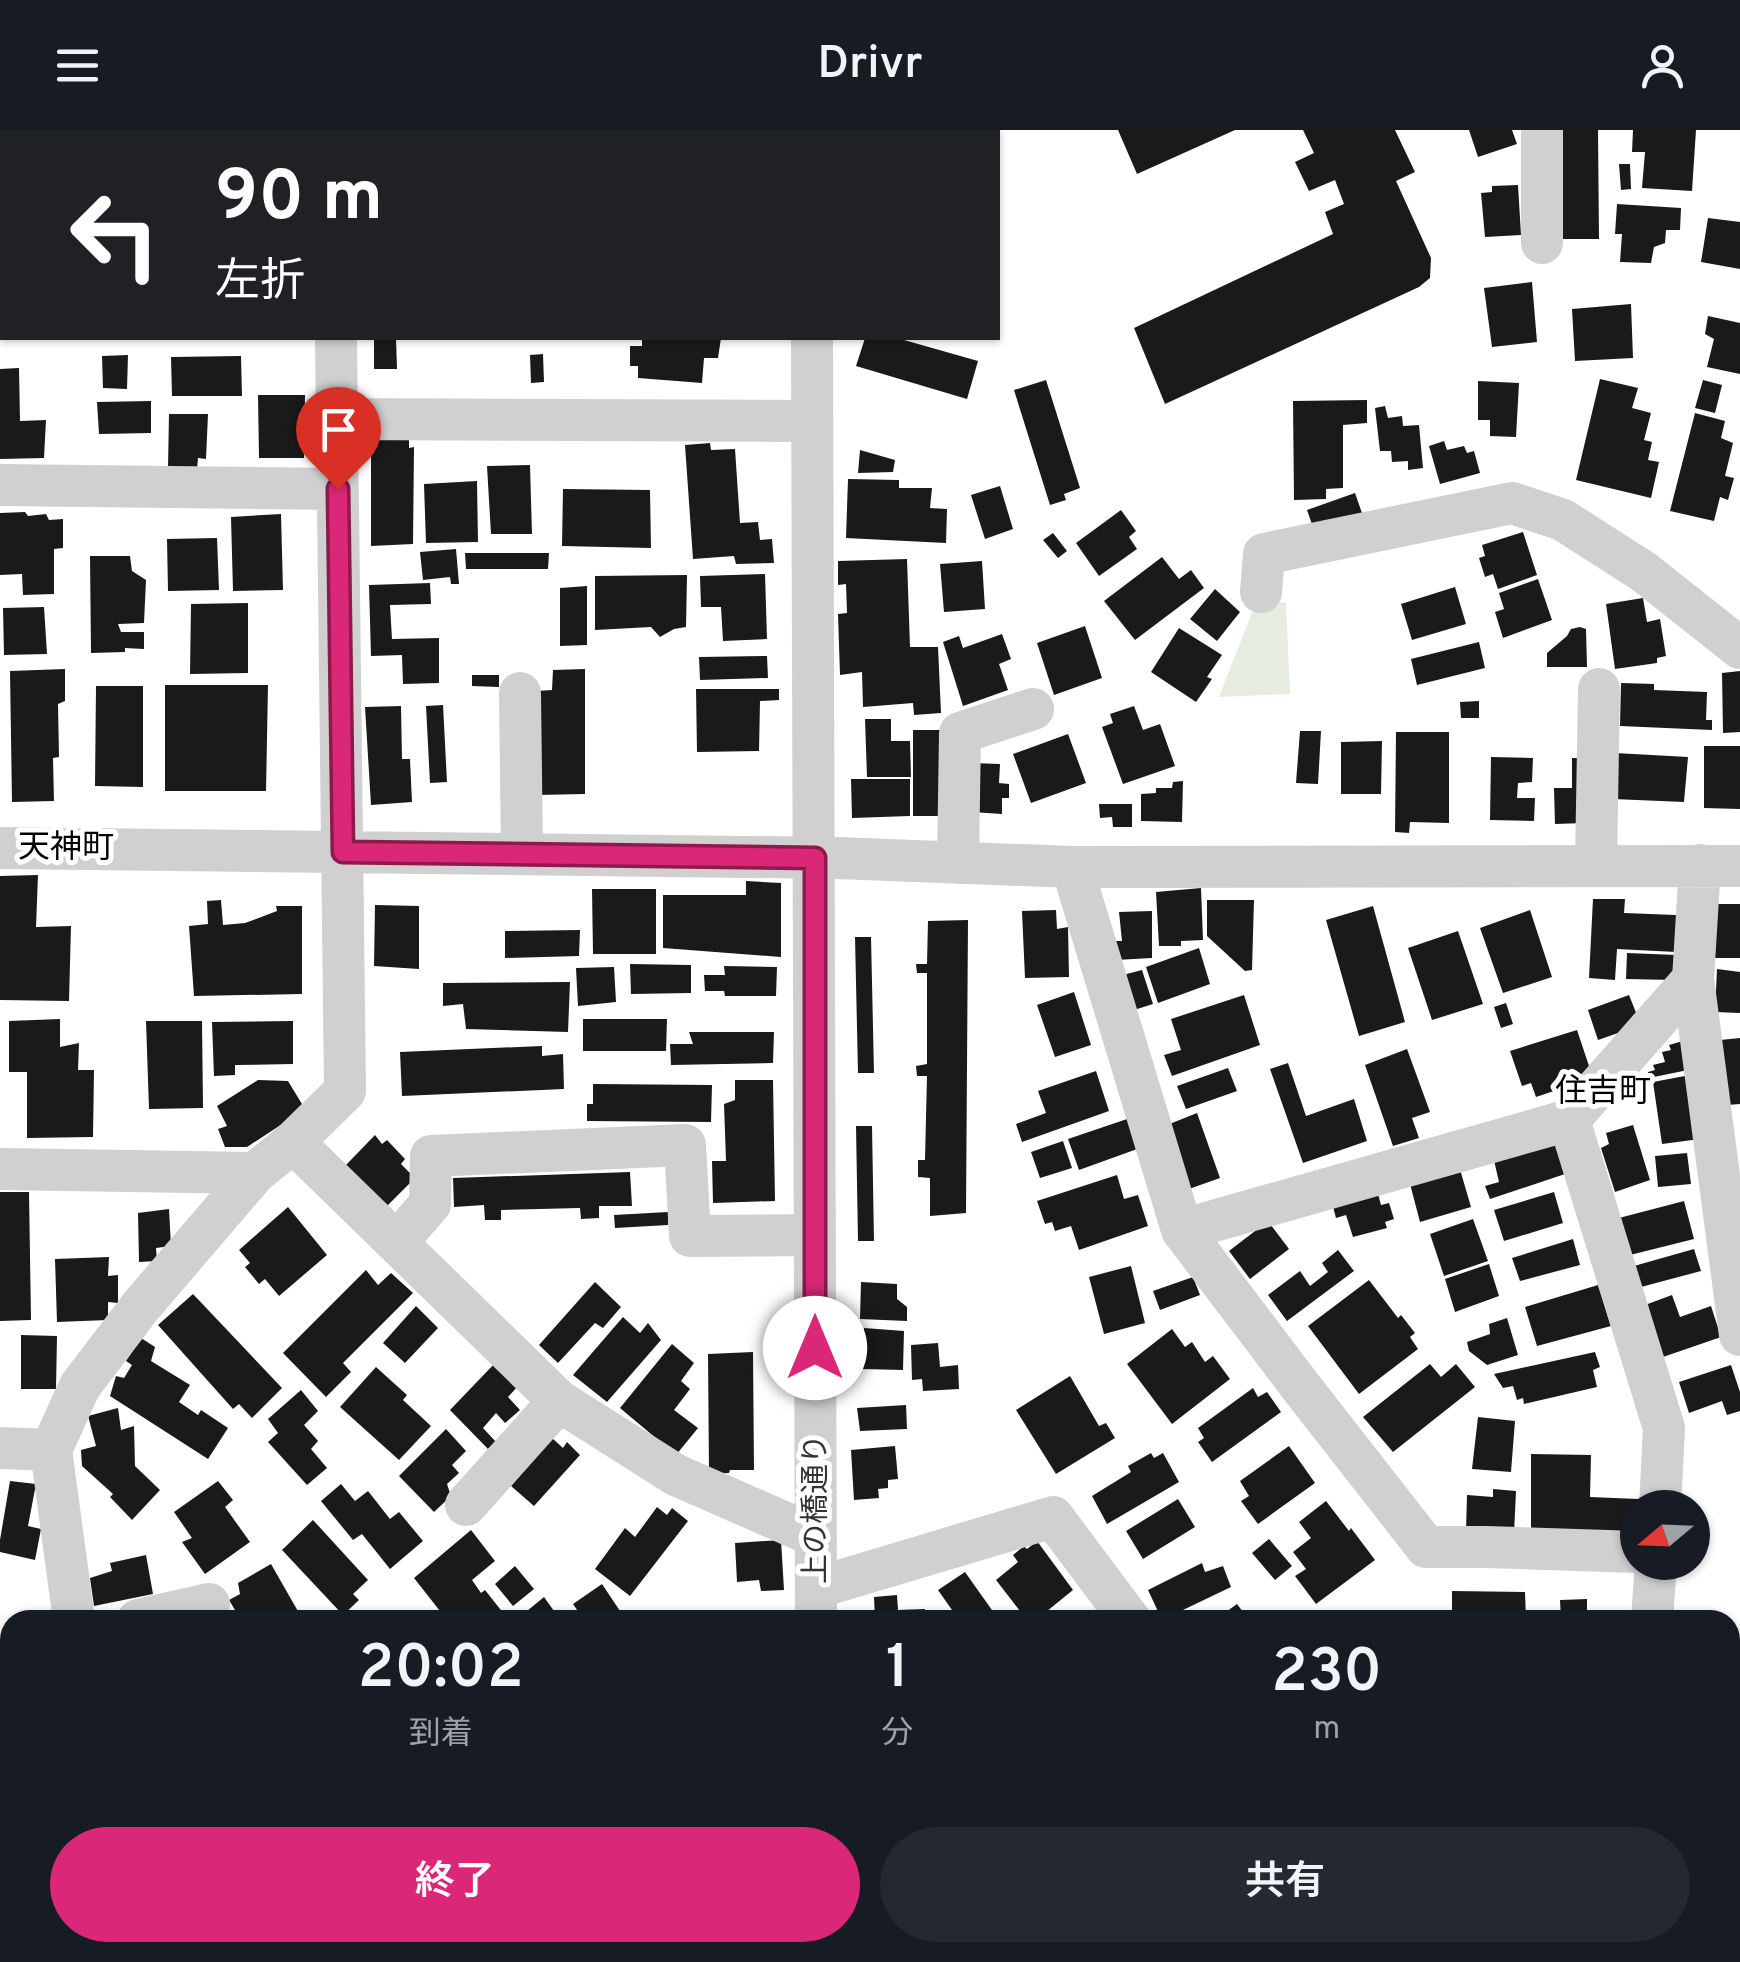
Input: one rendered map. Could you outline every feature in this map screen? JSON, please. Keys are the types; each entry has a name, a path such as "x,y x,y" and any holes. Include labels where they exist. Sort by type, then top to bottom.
{"street":[{"path":"1542,130 1542,243"},
{"path":"73,1610 51,1450 80,1386 141,1306 255,1173 346,1091 336,340"},
{"name":"上の橋通り","path":"812,340 816,1604"},
{"path":"337,419 811,421"},
{"path":"0,485 338,489"},
{"path":"1261,592 1264,554 1512,503 1563,520 1644,572 1740,648"},
{"path":"1596,864 1600,689"},
{"path":"520,693 522,854"},
{"path":"958,862 960,732 1033,709"},
{"path":"0,848 815,858 1072,867 1720,866 1693,980 1740,1335"},
{"path":"1072,867 1182,1230 1426,1547 1620,1551"},
{"path":"1182,1230 1568,1120 1693,980"},
{"path":"1568,1120 1664,1428 1661,1490"},
{"path":"293,1142 558,1401 676,1475 816,1536"},
{"path":"397,1242 430,1204 431,1156 686,1145 690,1236 815,1235"},
{"path":"0,1168 255,1173"},
{"path":"466,1504 558,1401"},
{"path":"0,1448 51,1450"},
{"path":"816,1604 1052,1517 1122,1610"},
{"path":"1653,1610 1655,1580"},
{"path":"183,1610 210,1604"}],"shaded area":[{"path":"1286,602 1290,694 1219,697 1255,605"}],"building":[{"path":"1118,130 1235,130 1137,174"},
{"path":"1303,130 1395,130 1415,172 1396,181 1431,258 1430,278 1419,287 1165,404 1134,328 1333,234 1325,212 1344,204 1335,180 1309,191 1295,162 1314,153"},
{"path":"1469,130 1512,130 1517,144 1478,157"},
{"path":"1560,130 1598,130 1599,239 1562,239"},
{"path":"1633,130 1696,130 1692,191 1642,188 1645,152 1632,152"},
{"path":"1619,164 1630,164 1631,189 1621,190"},
{"path":"1518,185 1521,235 1485,237 1481,193 1492,192 1492,186"},
{"path":"1617,204 1681,208 1680,230 1666,230 1665,243 1654,247 1651,263 1620,262 1622,234 1615,234"},
{"path":"1708,218 1740,222 1740,269 1701,262"},
{"path":"1532,282 1537,342 1492,347 1484,288"},
{"path":"1631,304 1633,358 1575,361 1572,309"},
{"path":"1708,316 1740,323 1740,374 1707,367 1714,339 1705,334"},
{"path":"374,340 396,340 397,369 374,369"},
{"path":"642,340 721,340 718,358 704,358 702,383 638,378 638,366 630,366 630,346 642,346"},
{"path":"864,340 904,340 978,361 967,399 856,366"},
{"path":"543,354 544,382 531,383 530,355"},
{"path":"128,355 127,389 103,388 102,356"},
{"path":"241,356 242,396 172,396 171,357"},
{"path":"19,368 20,421 46,420 44,458 0,459 0,369"},
{"path":"1600,379 1638,388 1632,408 1651,413 1644,440 1652,442 1648,460 1659,462 1651,498 1576,480"},
{"path":"1046,380 1080,488 1064,494 1066,500 1050,505 1014,390"},
{"path":"1703,380 1722,385 1715,413 1695,408"},
{"path":"1478,381 1519,383 1516,437 1490,436 1490,420 1478,420"},
{"path":"258,395 305,395 304,458 259,458"},
{"path":"1367,400 1367,423 1343,425 1343,488 1326,489 1326,499 1294,500 1293,401"},
{"path":"151,401 151,433 99,434 97,402"},
{"path":"1385,406 1388,418 1402,416 1403,426 1419,425 1423,468 1408,470 1408,461 1392,462 1391,451 1380,451 1375,408"},
{"path":"1695,413 1725,421 1721,438 1733,443 1725,476 1734,478 1728,500 1720,497 1714,521 1670,511"},
{"path":"169,414 208,414 206,459 198,458 197,470 168,468"},
{"path":"371,439 409,439 409,448 414,447 413,544 371,546"},
{"path":"1444,441 1447,450 1464,446 1467,453 1474,451 1480,473 1440,484 1429,446"},
{"path":"710,443 711,450 735,449 740,523 758,522 760,540 772,539 774,563 736,564 734,556 693,559 685,445"},
{"path":"860,450 895,460 893,472 858,473"},
{"path":"530,465 532,534 491,534 487,466"},
{"path":"848,479 899,480 899,488 932,488 930,508 947,509 946,543 846,538"},
{"path":"477,481 478,542 426,543 424,484"},
{"path":"1000,486 1013,529 985,539 971,495"},
{"path":"563,489 650,490 651,548 562,546"},
{"path":"1355,493 1362,513 1314,530 1307,510"},
{"path":"1121,510 1136,531 1129,537 1137,549 1099,576 1076,543"},
{"path":"25,512 28,516 46,514 49,520 63,519 63,548 54,549 54,594 23,595 22,574 0,575 0,513"},
{"path":"281,514 283,590 233,591 231,517"},
{"path":"1523,532 1537,575 1498,589 1493,574 1485,577 1479,558 1485,556 1482,545"},
{"path":"1053,533 1067,551 1058,558 1043,540"},
{"path":"217,538 219,590 168,591 167,539"},
{"path":"456,549 459,584 451,584 450,577 423,580 420,552"},
{"path":"465,553 549,553 548,569 466,569"},
{"path":"90,556 130,556 132,571 146,580 144,623 118,624 121,632 144,632 144,649 91,653"},
{"path":"1162,557 1179,579 1191,570 1204,588 1135,640 1104,601"},
{"path":"907,559 910,647 938,647 941,713 914,715 913,703 863,707 862,672 840,675 838,614 847,613 846,584 838,585 838,561"},
{"path":"982,561 985,609 944,612 940,564"},
{"path":"765,574 767,639 723,641 721,607 701,607 700,576"},
{"path":"687,575 686,627 660,637 651,627 595,630 595,576"},
{"path":"1538,579 1552,620 1503,638 1495,612 1504,609 1499,593"},
{"path":"430,583 431,604 390,605 392,639 439,638 439,683 403,684 402,655 371,656 369,585"},
{"path":"587,586 587,645 560,646 560,588"},
{"path":"1455,587 1466,624 1412,640 1401,604"},
{"path":"1215,589 1240,612 1217,641 1190,619"},
{"path":"1643,598 1647,622 1660,619 1666,656 1657,658 1657,663 1615,669 1606,604"},
{"path":"248,603 248,673 190,674 191,604"},
{"path":"44,607 47,654 4,655 3,608"},
{"path":"1085,626 1102,678 1054,695 1037,643"},
{"path":"1179,628 1222,655 1196,702 1151,672"},
{"path":"1571,629 1586,629 1587,667 1547,667 1547,653"},
{"path":"1002,634 1011,659 999,664 1008,690 963,706 943,642 959,636 963,648"},
{"path":"1479,642 1485,668 1417,685 1411,659"},
{"path":"767,656 768,678 700,680 699,657"},
{"path":"65,669 65,701 58,704 59,757 53,758 54,801 12,802 10,671"},
{"path":"585,669 585,794 537,795 536,691 552,690 553,670"},
{"path":"1740,671 1740,732 1723,733 1722,673"},
{"path":"472,675 499,675 499,687 472,686"},
{"path":"1621,683 1654,684 1654,690 1707,692 1706,720 1712,720 1712,730 1620,726"},
{"path":"165,685 268,685 266,791 165,791"},
{"path":"96,686 143,686 143,787 95,786"},
{"path":"696,689 779,689 779,700 760,701 759,751 697,752"},
{"path":"1479,701 1479,718 1461,718 1460,702"},
{"path":"443,705 447,782 430,783 426,706"},
{"path":"401,706 402,759 410,759 412,802 371,805 365,707"},
{"path":"1134,706 1143,730 1160,724 1175,766 1123,784 1102,727 1113,723 1110,714"},
{"path":"865,719 891,719 891,741 910,741 911,777 867,777"},
{"path":"913,730 945,730 945,816 913,816"},
{"path":"1300,731 1321,731 1318,784 1296,783"},
{"path":"1396,732 1449,732 1449,823 1410,822 1409,833 1395,832"},
{"path":"1068,734 1086,783 1031,803 1013,754"},
{"path":"1382,741 1381,794 1341,794 1341,742"},
{"path":"1704,746 1740,746 1740,809 1704,808"},
{"path":"1615,753 1688,757 1684,802 1613,799"},
{"path":"1491,757 1533,758 1532,782 1518,783 1517,798 1535,798 1534,821 1490,820"},
{"path":"1572,758 1586,758 1585,823 1555,824 1554,788 1572,788"},
{"path":"972,763 1000,764 999,783 1009,784 1009,798 1002,798 1002,814 972,812"},
{"path":"851,779 910,779 910,816 852,818"},
{"path":"1183,781 1182,822 1141,821 1141,794 1156,793 1156,788 1172,788 1173,782"},
{"path":"1099,804 1132,804 1132,827 1113,827 1112,817 1100,818"},
{"path":"38,875 36,927 71,926 69,1001 0,1000 0,876"},
{"path":"746,881 781,883 781,957 663,948 663,895 746,895"},
{"path":"1201,888 1203,940 1159,946 1156,892"},
{"path":"592,889 656,889 656,954 593,954"},
{"path":"1593,899 1625,899 1624,913 1676,915 1676,952 1617,949 1615,980 1589,978"},
{"path":"221,900 223,925 245,923 277,911 276,906 302,906 302,994 194,996 189,926 208,924 207,901"},
{"path":"1207,900 1254,900 1252,970 1245,971 1207,936"},
{"path":"1712,904 1740,904 1740,958 1714,958"},
{"path":"375,905 419,906 419,969 374,966"},
{"path":"1373,906 1405,1022 1359,1036 1326,920"},
{"path":"1056,910 1057,929 1068,927 1069,977 1025,978 1022,911"},
{"path":"1530,910 1552,977 1503,993 1480,928"},
{"path":"1152,911 1152,958 1116,960 1114,941 1122,941 1119,912"},
{"path":"968,920 966,1213 930,1216 930,1178 918,1177 918,1160 925,1160 927,1076 917,1076 916,1066 927,1064 927,973 917,973 916,964 927,964 928,921"},
{"path":"580,930 579,956 505,958 505,931"},
{"path":"1458,931 1483,1004 1432,1020 1408,948"},
{"path":"855,937 871,937 874,1073 858,1073"},
{"path":"1199,948 1210,984 1158,1003 1146,967"},
{"path":"1627,953 1677,955 1675,980 1626,979"},
{"path":"630,964 691,965 691,993 631,994"},
{"path":"724,966 777,967 776,996 725,996 724,991 705,991 704,975 725,975"},
{"path":"614,967 616,1002 578,1006 576,968"},
{"path":"1717,969 1740,972 1740,1013 1715,1012"},
{"path":"1142,970 1153,1004 1134,1010 1123,975"},
{"path":"570,982 568,1032 466,1029 463,1004 443,1006 443,983"},
{"path":"1074,992 1091,1045 1055,1057 1037,1005"},
{"path":"1244,995 1260,1045 1172,1076 1164,1055 1181,1050 1171,1019"},
{"path":"1629,995 1641,1025 1598,1040 1588,1010"},
{"path":"1506,1003 1513,1024 1501,1028 1494,1007"},
{"path":"60,1019 60,1047 79,1043 78,1070 94,1070 93,1137 27,1138 27,1072 9,1072 9,1021"},
{"path":"583,1019 667,1019 666,1051 583,1051"},
{"path":"146,1021 202,1021 203,1108 149,1109"},
{"path":"293,1021 293,1064 235,1065 235,1075 214,1076 212,1022"},
{"path":"1577,1030 1593,1078 1536,1097 1531,1083 1522,1086 1510,1051"},
{"path":"689,1032 774,1032 773,1063 671,1065 670,1044 693,1044"},
{"path":"1740,1038 1740,1104 1727,1105 1720,1040"},
{"path":"1683,1041 1688,1070 1649,1078 1648,1072 1655,1070 1653,1065 1665,1062 1662,1052"},
{"path":"542,1046 542,1056 563,1054 564,1089 402,1096 400,1052"},
{"path":"1407,1049 1430,1112 1412,1118 1419,1138 1393,1146 1365,1065"},
{"path":"1288,1063 1306,1116 1354,1099 1367,1141 1303,1163 1270,1069"},
{"path":"1228,1068 1237,1091 1186,1109 1177,1086"},
{"path":"1096,1071 1109,1111 1022,1142 1016,1124 1046,1113 1038,1091"},
{"path":"1690,1075 1700,1139 1662,1144 1653,1082"},
{"path":"258,1080 288,1081 305,1109 247,1147 225,1147 218,1129 227,1126 217,1106"},
{"path":"735,1080 773,1080 775,1201 713,1203 712,1161 726,1161 724,1104 735,1100"},
{"path":"593,1084 712,1085 711,1122 587,1121 587,1104 593,1104"},
{"path":"1197,1113 1220,1178 1189,1189 1167,1125"},
{"path":"1130,1118 1140,1148 1079,1170 1068,1139"},
{"path":"1633,1125 1650,1180 1615,1192 1601,1148 1609,1144 1606,1133"},
{"path":"856,1126 872,1126 874,1241 858,1241"},
{"path":"375,1135 382,1144 387,1140 405,1159 401,1164 415,1178 386,1207 346,1165"},
{"path":"1554,1138 1565,1174 1490,1199 1485,1186 1499,1182 1493,1156"},
{"path":"1063,1141 1072,1168 1040,1178 1031,1152"},
{"path":"1687,1153 1691,1184 1658,1187 1655,1156"},
{"path":"1459,1166 1471,1207 1420,1222 1409,1180"},
{"path":"630,1172 632,1206 599,1206 599,1218 581,1219 580,1208 501,1210 501,1220 485,1220 484,1205 454,1207 453,1178"},
{"path":"1117,1175 1124,1199 1138,1195 1148,1226 1079,1250 1071,1226 1055,1231 1052,1222 1045,1224 1037,1201"},
{"path":"1377,1190 1381,1205 1389,1203 1394,1219 1385,1222 1387,1228 1353,1237 1346,1215 1336,1218 1332,1203"},
{"path":"0,1192 29,1192 31,1320 0,1321"},
{"path":"1554,1192 1563,1223 1504,1241 1494,1210"},
{"path":"1684,1201 1694,1239 1630,1255 1619,1218"},
{"path":"288,1207 327,1255 279,1296 265,1279 259,1284 245,1267 250,1263 239,1250"},
{"path":"169,1209 171,1246 156,1248 157,1261 139,1262 138,1213"},
{"path":"668,1212 668,1225 615,1228 614,1215"},
{"path":"1473,1219 1488,1261 1444,1276 1430,1234"},
{"path":"1268,1221 1289,1249 1250,1279 1229,1251"},
{"path":"1573,1239 1580,1265 1520,1281 1512,1258"},
{"path":"1694,1249 1701,1271 1641,1287 1634,1266"},
{"path":"1338,1250 1354,1271 1287,1321 1268,1295 1300,1271 1310,1286 1328,1272 1322,1263"},
{"path":"109,1257 108,1276 118,1275 118,1303 108,1302 108,1320 57,1322 55,1259"},
{"path":"1489,1264 1499,1296 1455,1312 1445,1279"},
{"path":"1131,1266 1145,1323 1104,1334 1089,1277"},
{"path":"366,1270 378,1285 391,1273 413,1293 343,1363 351,1372 326,1397 283,1353"},
{"path":"1193,1277 1200,1295 1160,1310 1153,1291"},
{"path":"1369,1280 1398,1318 1401,1315 1415,1333 1410,1337 1418,1349 1359,1394 1308,1326"},
{"path":"595,1282 621,1307 603,1328 595,1323 558,1363 539,1345"},
{"path":"861,1282 897,1284 897,1299 907,1307 907,1321 860,1319"},
{"path":"1598,1285 1611,1326 1537,1346 1525,1307"},
{"path":"193,1294 282,1388 252,1418 239,1404 233,1409 158,1325"},
{"path":"1672,1295 1680,1317 1711,1306 1721,1337 1663,1357 1645,1305"},
{"path":"416,1306 438,1328 405,1363 383,1343"},
{"path":"623,1317 640,1333 648,1323 661,1340 607,1402 573,1375"},
{"path":"1507,1318 1518,1355 1487,1365 1469,1351 1467,1342 1490,1334 1489,1324"},
{"path":"864,1328 904,1331 903,1370 863,1369"},
{"path":"1172,1329 1185,1347 1192,1342 1205,1362 1213,1356 1230,1379 1172,1424 1127,1364"},
{"path":"21,1335 57,1336 56,1389 21,1389"},
{"path":"141,1338 155,1347 151,1361 190,1385 179,1402 198,1415 201,1410 228,1428 208,1459 110,1396 116,1376 124,1378 132,1365 126,1361"},
{"path":"938,1343 940,1367 958,1365 959,1389 923,1391 922,1379 912,1380 911,1345"},
{"path":"672,1344 694,1363 681,1381 690,1389 674,1410 698,1428 676,1455 620,1408"},
{"path":"753,1352 754,1470 709,1474 708,1354"},
{"path":"1595,1352 1600,1367 1593,1370 1597,1387 1524,1404 1523,1398 1517,1400 1513,1386 1503,1388 1494,1374"},
{"path":"496,1362 519,1385 508,1397 520,1410 505,1423 496,1413 483,1428 496,1442 488,1449 450,1410"},
{"path":"1430,1364 1441,1377 1456,1364 1475,1387 1393,1452 1363,1417"},
{"path":"1731,1365 1740,1392 1740,1411 1727,1415 1722,1401 1689,1413 1679,1382"},
{"path":"376,1367 407,1395 403,1400 431,1426 399,1460 340,1407"},
{"path":"1070,1376 1099,1426 1106,1423 1115,1438 1056,1474 1016,1410"},
{"path":"1253,1388 1258,1397 1267,1392 1281,1412 1212,1462 1198,1442 1204,1438 1198,1428"},
{"path":"301,1390 318,1411 304,1425 318,1441 311,1449 327,1468 307,1485 268,1442 278,1433 268,1419"},
{"path":"906,1405 907,1429 860,1431 857,1408"},
{"path":"118,1408 121,1430 134,1426 135,1466 160,1490 132,1520 110,1497 113,1494 82,1466 81,1450 96,1446 88,1416"},
{"path":"1478,1417 1515,1421 1511,1472 1472,1469"},
{"path":"446,1429 466,1451 452,1465 459,1473 447,1484 451,1496 434,1512 399,1476"},
{"path":"552,1438 563,1448 567,1442 580,1455 534,1506 511,1486"},
{"path":"895,1446 898,1479 888,1480 888,1488 878,1489 879,1498 854,1500 851,1450"},
{"path":"1289,1446 1315,1483 1258,1524 1241,1501 1249,1496 1240,1481"},
{"path":"1151,1453 1154,1458 1163,1453 1179,1482 1107,1524 1092,1496 1131,1472 1128,1466"},
{"path":"1531,1454 1591,1455 1590,1497 1620,1498 1620,1532 1531,1532"},
{"path":"10,1481 36,1484 28,1526 41,1529 35,1560 0,1552"},
{"path":"218,1481 233,1500 225,1507 250,1542 205,1574 182,1542 192,1538 174,1512"},
{"path":"341,1484 355,1501 368,1491 390,1519 399,1512 423,1541 390,1569 362,1534 353,1540 321,1501"},
{"path":"1493,1489 1516,1491 1514,1534 1466,1531 1467,1495 1493,1497"},
{"path":"1178,1499 1195,1527 1143,1559 1126,1531"},
{"path":"1326,1501 1375,1560 1316,1604 1295,1576 1306,1569 1293,1552 1311,1538 1299,1522"},
{"path":"657,1507 667,1515 672,1508 688,1521 630,1596 595,1569 625,1528 635,1537"},
{"path":"313,1520 368,1580 353,1594 359,1600 348,1610 338,1610 282,1550"},
{"path":"471,1530 495,1561 472,1580 501,1610 439,1610 414,1578"},
{"path":"1269,1539 1292,1566 1275,1580 1252,1553"},
{"path":"781,1540 784,1590 761,1591 759,1580 737,1582 735,1543"},
{"path":"1037,1541 1073,1590 1048,1610 1019,1610 996,1580 1018,1562 1013,1555 1024,1546 1027,1549"},
{"path":"146,1555 153,1594 94,1606 90,1578 112,1571 110,1563"},
{"path":"1202,1563 1205,1572 1223,1566 1231,1587 1183,1610 1157,1610 1148,1590"},
{"path":"271,1564 297,1610 235,1610 229,1600 240,1594 238,1583"},
{"path":"515,1566 534,1589 513,1606 495,1584"},
{"path":"965,1572 992,1610 952,1610 938,1590"},
{"path":"602,1584 619,1610 577,1610 573,1604"},
{"path":"1452,1591 1525,1592 1526,1610 1452,1610"},
{"path":"897,1595 898,1610 875,1610 874,1597"},
{"path":"544,1597 553,1610 528,1610"},
{"path":"1587,1599 1587,1610 1560,1610 1560,1600"}],"district":[{"name":"天神町","path":"66,846"},
{"name":"住吉町","path":"1603,1090"}],"route":[{"path":"338,489 343,852 815,858 815,1348"}]}
